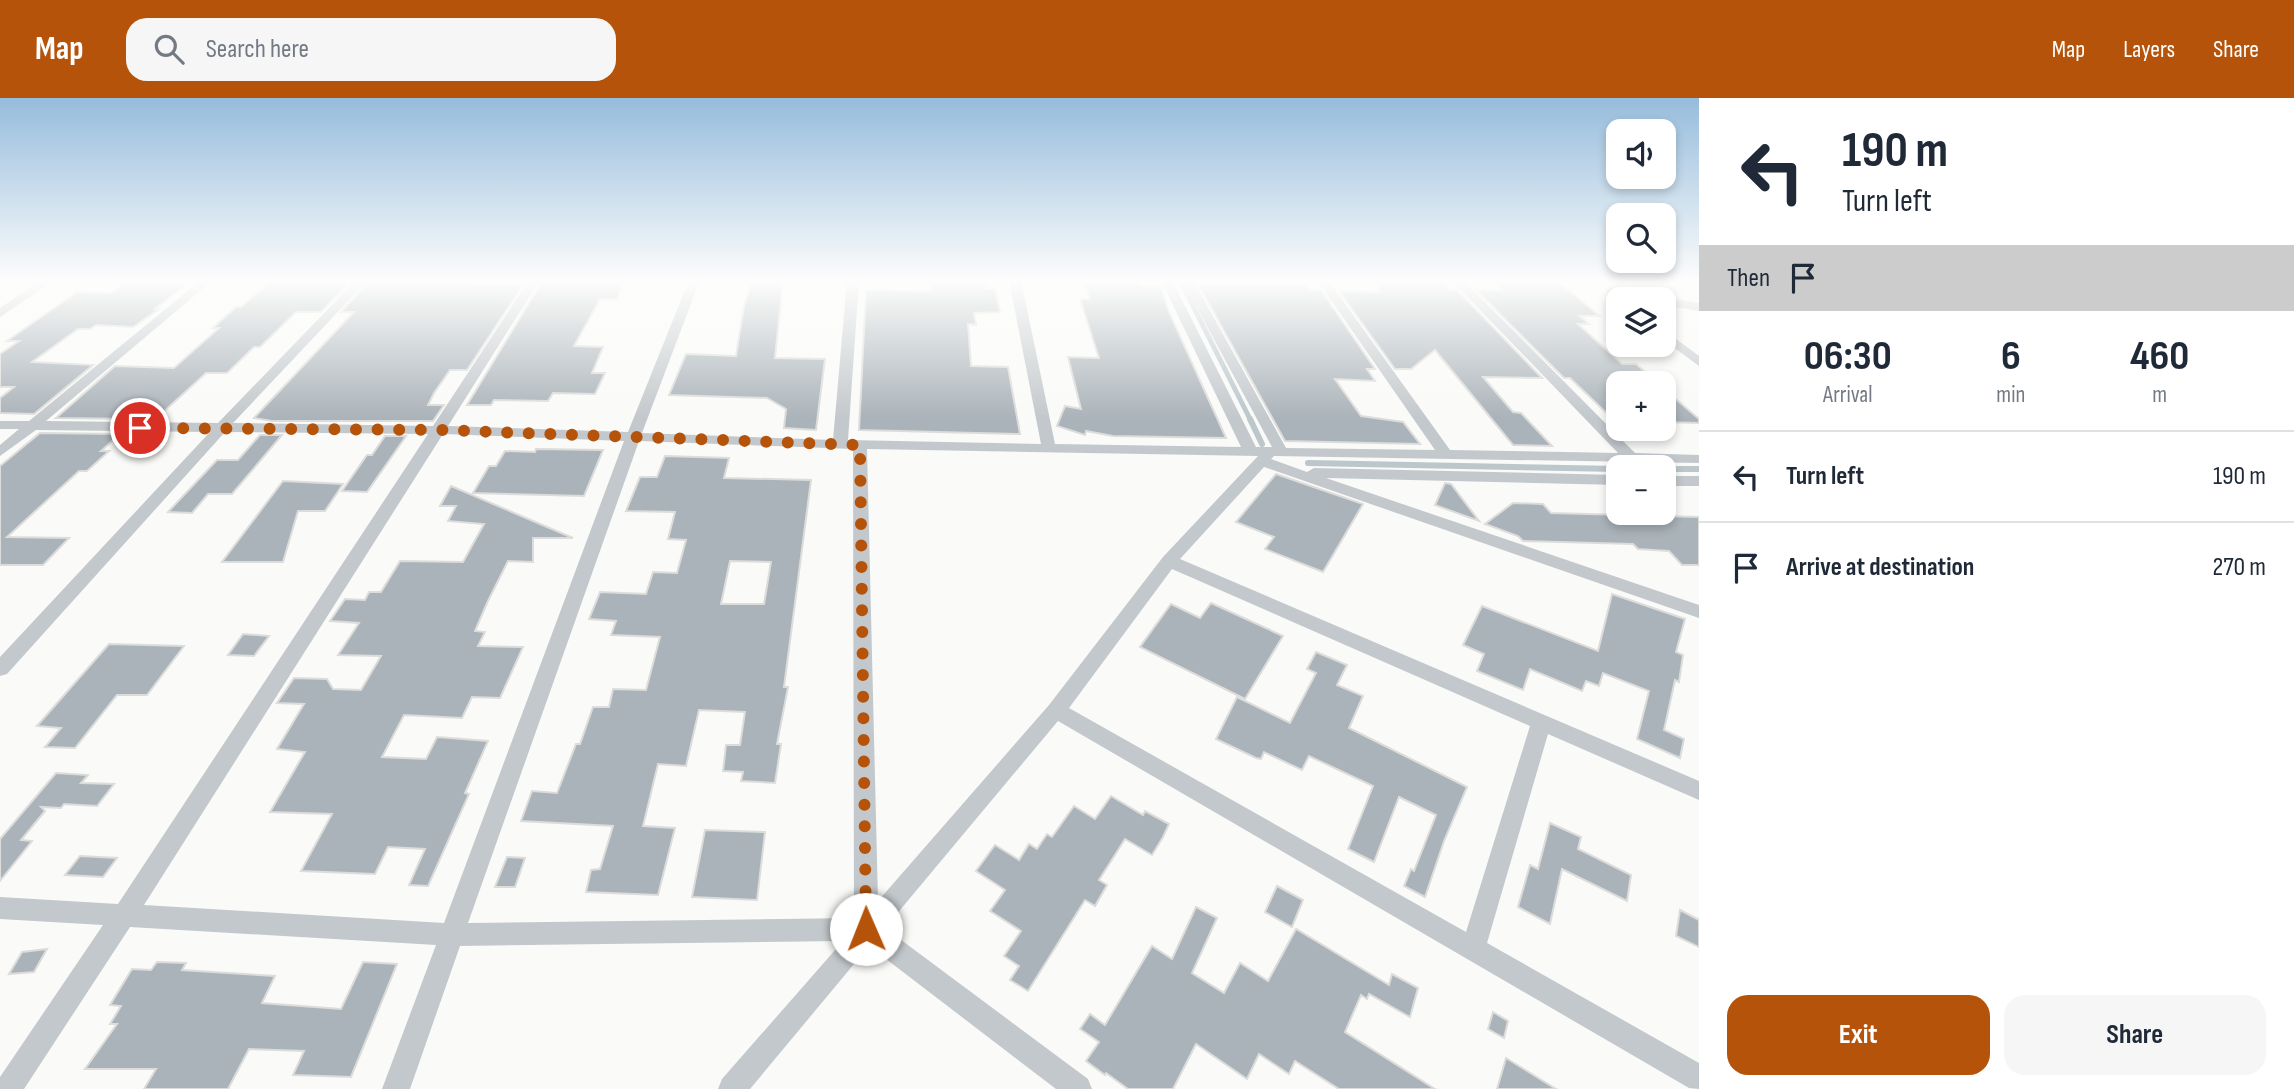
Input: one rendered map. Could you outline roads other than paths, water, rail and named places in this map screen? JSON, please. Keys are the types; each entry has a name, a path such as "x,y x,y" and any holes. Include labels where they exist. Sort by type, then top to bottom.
{"street":[{"path":"0,452 152,326"},
{"path":"0,668 319,326"},
{"path":"8,1089 506,326"},
{"path":"396,1089 633,437 677,326"},
{"path":"852,326 850,445 866,929"},
{"path":"1024,326 1049,449"},
{"path":"1192,326 1266,455 1296,472 1699,612"},
{"path":"1208,326 1266,455"},
{"path":"1355,326 1446,455"},
{"path":"1501,326 1628,455"},
{"path":"1676,344 1699,362"},
{"path":"0,425 440,430 850,445 1266,455 1606,458"},
{"path":"732,1089 866,929 1056,710 1169,561 1266,455"},
{"path":"1676,459 1699,459"},
{"path":"1296,472 1606,480"},
{"path":"1676,481 1699,481"},
{"path":"1169,561 1699,791"},
{"path":"1056,710 1699,1079"},
{"path":"1474,949 1541,722"},
{"path":"0,908 454,935 866,929 1078,1089"}],"waterway":[{"path":"1203,326 1250,419"},
{"path":"1250,419 1262,444"},
{"path":"1308,463 1606,469"},
{"path":"1676,469 1699,469"}]}
